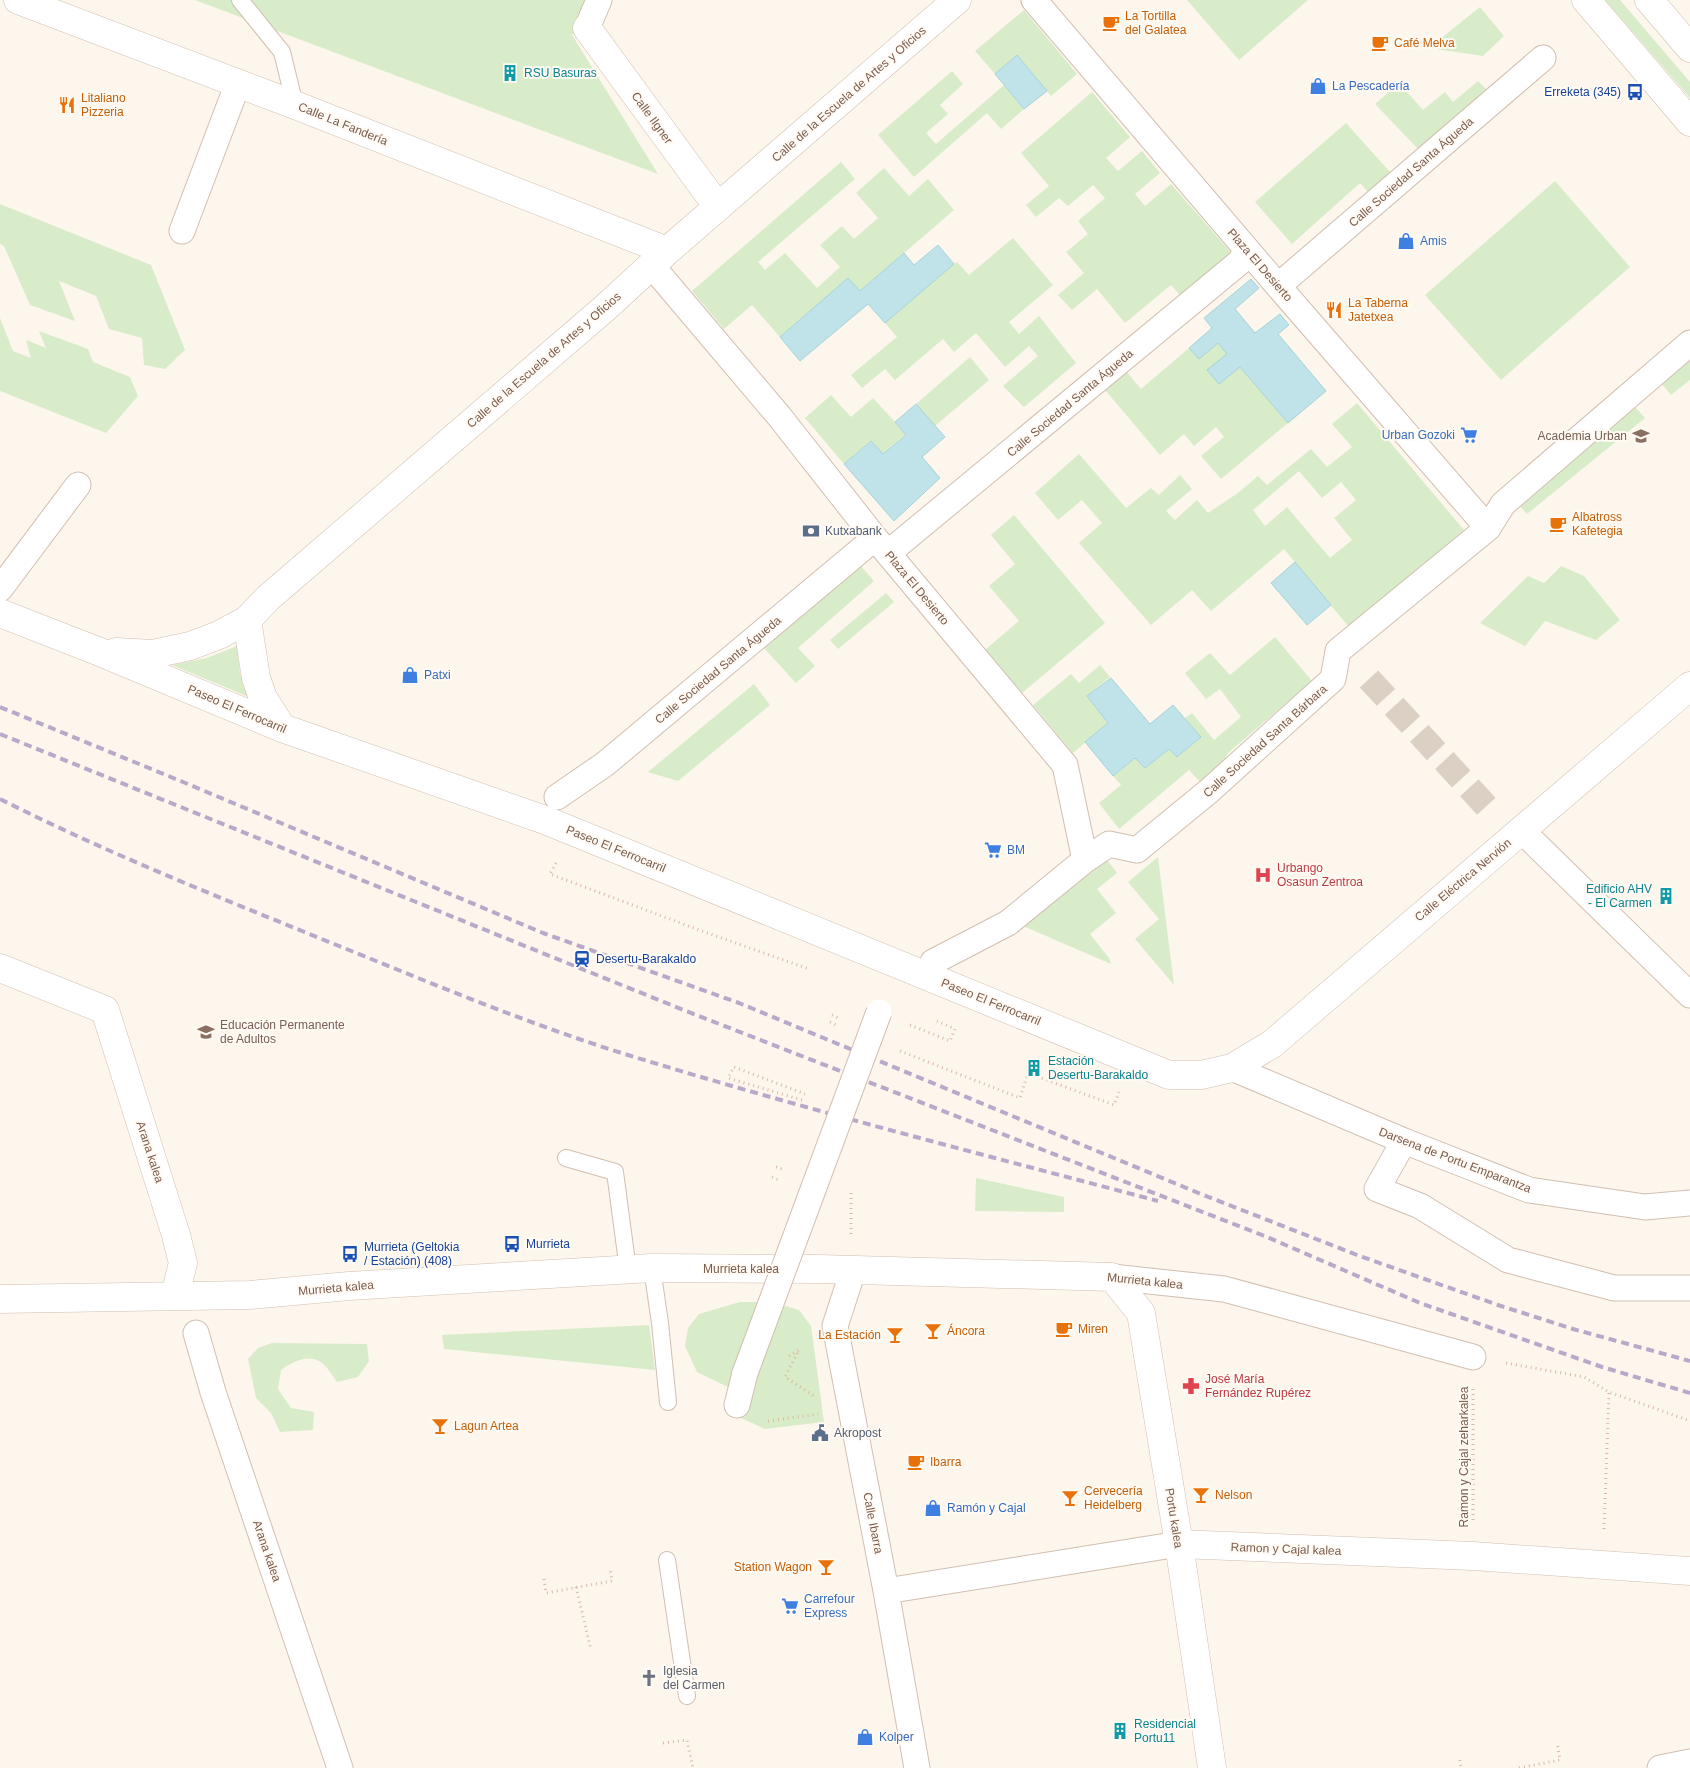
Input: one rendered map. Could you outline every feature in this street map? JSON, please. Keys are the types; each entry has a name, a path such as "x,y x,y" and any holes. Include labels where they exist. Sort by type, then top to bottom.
{"street":[{"name":"Calle La Fandería","path":"18,0 295,105 660,258"},
{"name":"Calle de la Escuela de Artes y Oficios","path":"100,652 153,654 190,646 219,635 247,620 268,598 957,0"},
{"name":"Plaza El Desierto","path":"1034,0 1488,528"},
{"path":"1586,0 1690,122"},
{"path":"1649,0 1690,48"},
{"path":"587,28 599,1"},
{"name":"Calle Ilgner","path":"587,28 718,207"},
{"name":"Calle Sociedad Santa Águeda","path":"1278,286 1543,58"},
{"path":"182,231 238,83"},
{"name":"Calle Sociedad Santa Águeda","path":"557,797 605,764 1241,261 1246,248"},
{"name":"Plaza El Desierto","path":"660,258 779,416 881,546 1065,765 1085,860"},
{"name":"Calle Sociedad Santa Bárbara","path":"933,962 1008,923 1085,860 1109,844 1136,850 1209,791 1334,679 1338,652 1488,528 1503,504 1690,343"},
{"path":"0,589 78,485"},
{"name":"Paseo El Ferrocarril","path":"0,613 100,652 282,728 545,820 1169,1075 1201,1075 1232,1068"},
{"path":"247,620 256,678 263,698 282,728"},
{"name":"Calle Eléctrica Nervión","path":"1232,1068 1272,1044 1690,686"},
{"path":"1522,831 1690,995"},
{"name":"Arana kalea","path":"0,968 105,1010 176,1234 183,1263 175,1295"},
{"path":"737,1405 745,1373 879,1012"},
{"name":"Darsena de Portu Emparantza","path":"1232,1068 1404,1141 1529,1190 1645,1207 1690,1203"},
{"path":"1404,1141 1377,1189 1420,1206 1508,1260 1614,1288 1690,1288"},
{"name":"Murrieta kalea","path":"0,1299 250,1295 349,1286 640,1269 820,1269 1112,1277 1224,1290 1473,1357"},
{"name":"Portu kalea","path":"1112,1277 1140,1313 1179,1544 1212,1768"},
{"name":"Calle Ibarra","path":"850,1280 835,1326 886,1591 917,1768"},
{"name":"Arana kalea","path":"196,1333 340,1768"},
{"name":"Ramon y Cajal kalea","path":"886,1591 1179,1544 1473,1556 1690,1571"},
{"path":"1660,1768 1690,1762"}],"lane":[{"path":"240,0 282,52 295,105"},
{"path":"566,1158 615,1172 640,1269 660,1322 668,1402"},
{"path":"667,1560 687,1696"}],"path":[{"path":"550,874 811,970"},
{"path":"879,1012 950,1041 955,1029 929,1018"},
{"path":"892,1048 1020,1098 1028,1073 1114,1105 1120,1089"},
{"path":"802,1100 728,1078 734,1068 805,1094"},
{"path":"745,1373 757,1377 760,1366 774,1366 799,1350 786,1377 827,1405 851,1406"},
{"path":"1473,1357 1584,1377 1609,1392 1690,1421"},
{"name":"Ramon y Cajal zeharkalea","path":"1473,1357 1473,1556"},
{"path":"1603,1565 1609,1392"},
{"path":"737,1405 762,1422 851,1406"},
{"path":"544,1579 546,1593 612,1581 610,1568"},
{"path":"576,1587 591,1650"},
{"path":"663,1743 687,1740 693,1768"},
{"path":"1519,1768 1560,1760 1556,1742"},
{"path":"1460,1760 1461,1768"}],"green space":[{"path":"195,0 599,0 572,35 658,174"},
{"path":"1187,0 1308,0 1239,60"},
{"path":"1605,0 1620,0 1690,82 1690,98"},
{"path":"1480,7 1504,36 1483,56 1429,48"},
{"path":"1024,10 1077,74 1051,96 1017,55 995,74 975,51"},
{"path":"952,71 963,84 940,105 948,114 926,133 936,144 1004,85 1024,109 1001,129 987,113 914,177 878,135"},
{"path":"1478,81 1489,92 1420,151 1375,104 1399,83 1423,110 1445,92 1453,102"},
{"path":"1092,92 1130,137 1106,158 1118,171 1142,151 1160,173 1135,194 1145,206 1171,184 1235,257 1185,301 1171,285 1125,323 1097,289 1072,310 1058,295 1084,273 1066,252 1088,234 1078,221 1105,198 1093,185 1068,206 1059,198 1036,217 1026,205 1049,186 1021,153"},
{"path":"1346,123 1390,172 1368,192 1360,183 1292,244 1255,202"},
{"path":"841,162 855,179 758,262 765,270 785,253 817,288 840,267 820,245 842,226 854,239 878,218 856,193 884,168 909,196 928,179 954,210 860,291 848,278 780,337 752,305 724,329 692,291"},
{"path":"1555,181 1630,267 1501,380 1425,295"},
{"path":"0,204 151,265 185,350 165,369 144,365 142,338 109,329 96,296 59,281 75,321 30,305 4,246 0,244"},
{"path":"1013,238 1053,285 1009,322 1019,334 1039,316 1076,363 1024,407 1003,386 1038,356 1029,346 1005,367 976,333 954,352 943,339 895,380 885,369 862,388 851,375 897,337 885,323 957,262 969,275"},
{"path":"0,318 13,351 31,358 26,340 46,348 39,331 88,349 93,362 130,377 138,396 106,433 0,391"},
{"path":"1218,343 1227,353 1219,383 1240,366 1288,423 1221,479 1201,456 1224,437 1216,427 1194,446 1184,434 1160,455 1100,384 1122,366 1141,389 1189,348 1199,359"},
{"path":"1690,350 1690,380 1671,395 1657,378"},
{"path":"970,357 989,380 935,426 916,404"},
{"path":"831,395 851,417 873,398 906,434 882,454 870,441 844,464 805,418"},
{"path":"1630,401 1645,418 1527,514 1514,500"},
{"path":"1357,403 1464,530 1349,627 1284,549 1211,611 1192,590 1151,625 1079,543 1102,523 1082,500 1058,520 1035,493 1079,454 1126,508 1151,488 1159,495 1180,475 1192,489 1166,511 1175,520 1197,500 1208,513 1238,493 1258,476 1267,485 1311,449 1327,467 1352,447 1332,424","holes":["1299,471 1322,498 1341,482 1356,500 1334,518 1352,540 1330,558 1287,507 1265,526 1253,510"]},
{"path":"1014,515 1105,623 1022,693 985,650 1019,621 989,586 1015,564 991,535"},
{"path":"860,565 874,581 798,648 815,666 796,683 763,647"},
{"path":"1561,566 1584,576 1620,620 1596,640 1545,621 1525,646 1480,623 1528,576 1544,583"},
{"path":"886,593 894,602 838,649 830,640"},
{"path":"1275,637 1312,681 1228,753 1223,762 1200,782 1189,770 1119,829 1099,803 1121,785 1113,776 1135,757 1145,768 1169,748 1178,757 1201,737 1185,718 1192,713 1214,740 1241,717 1220,689 1206,699 1185,673 1210,653 1230,675"},
{"path":"237,646 240,673 249,697 172,665 207,658"},
{"path":"1100,665 1110,677 1087,696 1108,723 1073,753 1033,705 1071,674 1079,683"},
{"path":"754,684 770,705 678,781 648,772"},
{"path":"1158,857 1174,985 1135,939 1159,919 1128,882"},
{"path":"1107,860 1117,873 1097,889 1116,913 1090,934 1109,958 1111,964 1023,926"},
{"path":"976,1178 1064,1197 1064,1212 975,1211"},
{"path":"740,1302 772,1302 799,1310 811,1326 824,1422 765,1429 739,1417 734,1390 697,1372 685,1346 688,1328 699,1314"},
{"path":"649,1325 655,1370 444,1349 442,1335"},
{"path":"272,1343 367,1344 369,1361 358,1377 337,1382 324,1365 317,1360 301,1360 281,1370 278,1389 291,1408 314,1412 313,1430 280,1432 271,1413 256,1398 248,1359 258,1348"}],"water":[{"path":"1017,55 1047,91 1024,109 995,74"},
{"path":"938,245 954,264 885,323 868,304 800,361 780,337 848,278 860,291 904,253 914,265"},
{"path":"1251,279 1259,288 1235,309 1255,333 1280,314 1289,325 1278,334 1326,391 1288,423 1240,367 1219,384 1207,370 1227,354 1218,343 1199,359 1189,348 1212,328 1204,318"},
{"path":"916,404 945,437 922,457 940,478 894,521 844,464 871,441 883,454 906,435 895,422"},
{"path":"1295,562 1331,605 1307,625 1271,583"},
{"path":"1111,678 1150,724 1173,705 1201,737 1177,757 1169,749 1145,768 1135,758 1113,776 1085,742 1108,723 1087,696"}],"tunnel":[{"path":"1369,679 1488,808"}],"railway":[{"path":"0,707 543,933 739,1003 1201,1194 1357,1255 1498,1305 1573,1329 1690,1361"},
{"path":"0,734 686,1011 1267,1237 1420,1303 1602,1367 1690,1393"},
{"path":"0,799 124,857 207,892 443,988 591,1043 694,1075 892,1131 1158,1201"}],"place":[{"name":"La Tortilla del Galatea","path":"1111,23"},
{"name":"Café Melva","path":"1380,43"},
{"name":"RSU Basuras","path":"510,73"},
{"name":"La Pescadería","path":"1318,86"},
{"name":"Erreketa (345)","path":"1635,92"},
{"name":"Litaliano Pizzeria","path":"67,105"},
{"name":"Amis","path":"1406,241"},
{"name":"La Taberna Jatetxea","path":"1334,310"},
{"name":"Urban Gozoki","path":"1469,435"},
{"name":"Academia Urban","path":"1641,436"},
{"name":"Albatross Kafetegia","path":"1558,524"},
{"name":"Kutxabank","path":"811,531"},
{"name":"Patxi","path":"410,675"},
{"name":"BM","path":"993,850"},
{"name":"Urbango Osasun Zentroa","path":"1263,875"},
{"name":"Edificio AHV - El Carmen","path":"1666,896"},
{"name":"Desertu-Barakaldo","path":"582,959"},
{"name":"Educación Permanente de Adultos","path":"206,1032"},
{"name":"Estación Desertu-Barakaldo","path":"1034,1068"},
{"name":"Murrieta","path":"512,1244"},
{"name":"Murrieta (Geltokia / Estación) (408)","path":"350,1254"},
{"name":"Miren","path":"1064,1329"},
{"name":"Áncora","path":"933,1331"},
{"name":"La Estación","path":"895,1335"},
{"name":"José María Fernández Rupérez","path":"1191,1386"},
{"name":"Lagun Artea","path":"440,1426"},
{"name":"Akropost","path":"820,1433"},
{"name":"Ibarra","path":"916,1462"},
{"name":"Nelson","path":"1201,1495"},
{"name":"Cervecería Heidelberg","path":"1070,1498"},
{"name":"Ramón y Cajal","path":"933,1508"},
{"name":"Station Wagon","path":"826,1567"},
{"name":"Carrefour Express","path":"790,1606"},
{"name":"Iglesia del Carmen","path":"649,1678"},
{"name":"Residencial Portu11","path":"1120,1731"},
{"name":"Kolper","path":"865,1737"}]}
